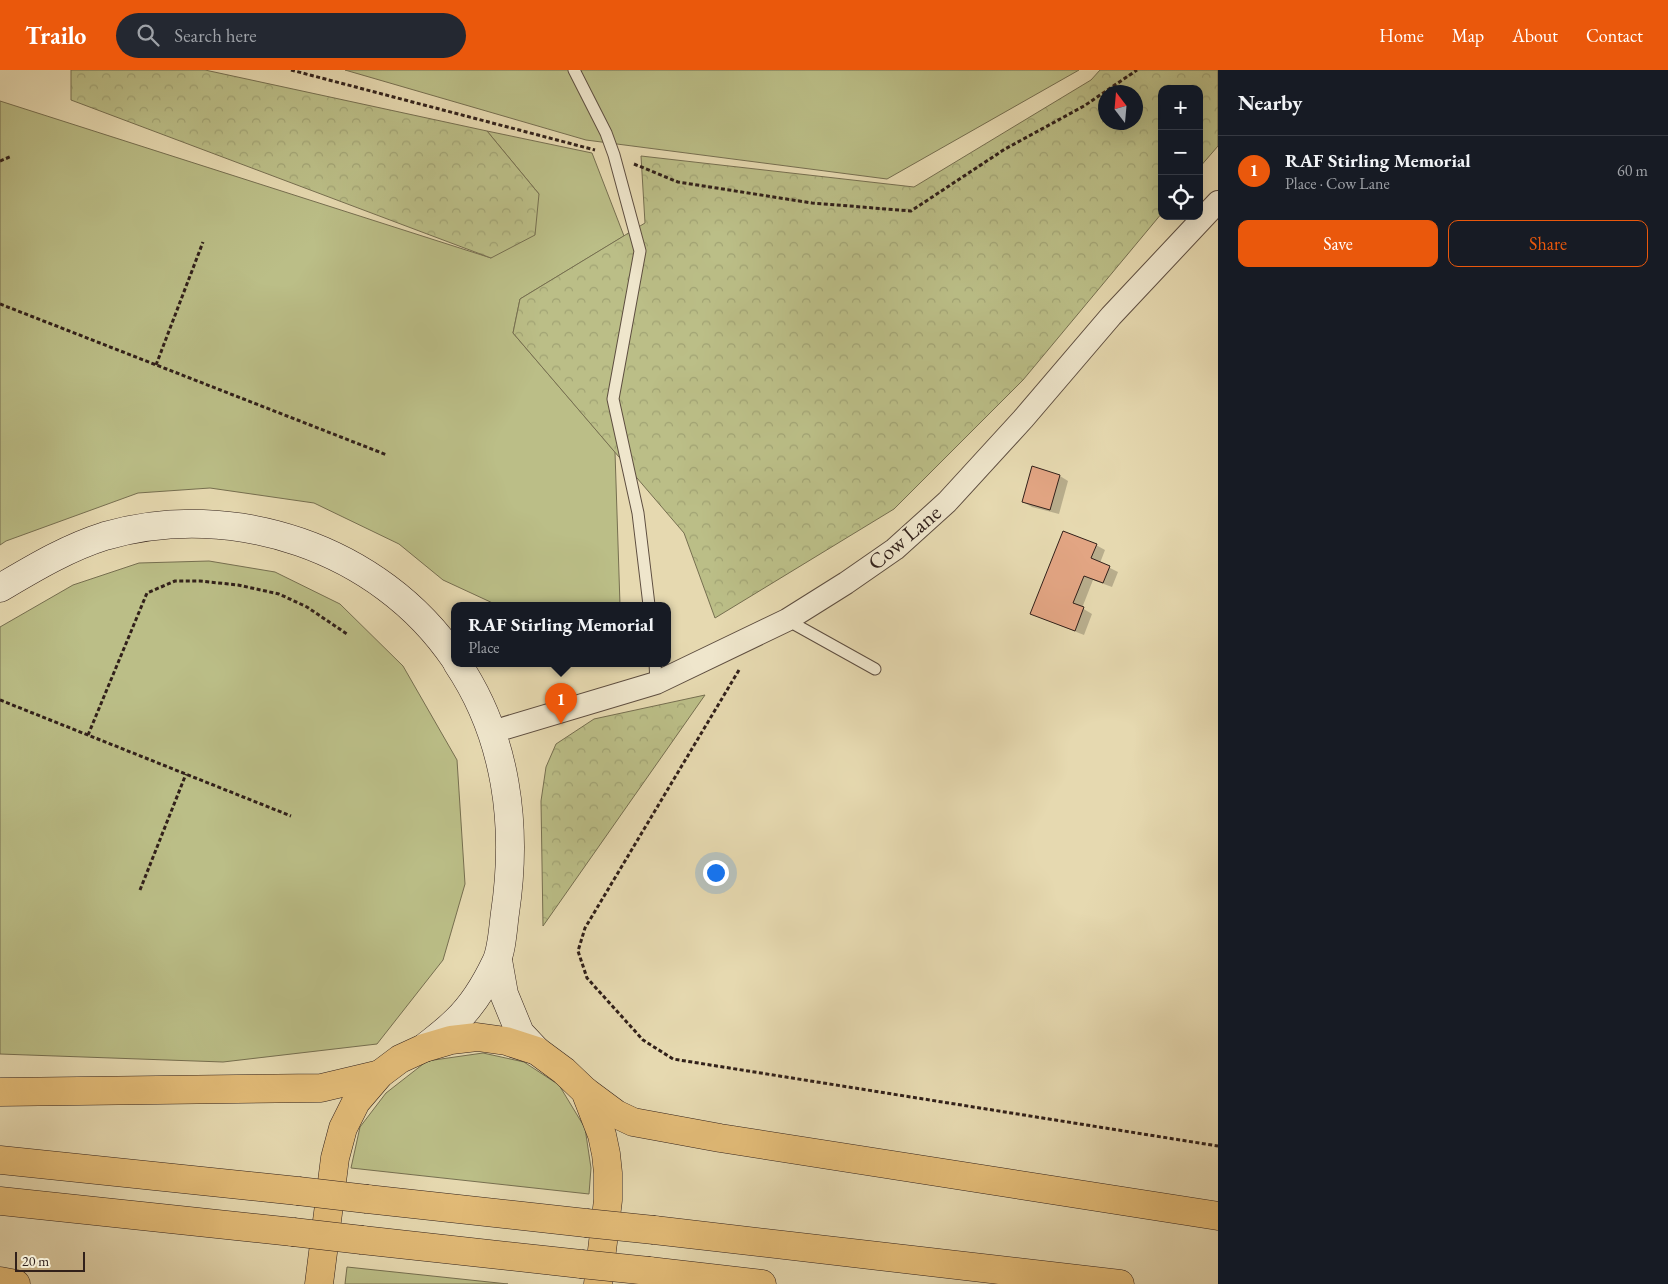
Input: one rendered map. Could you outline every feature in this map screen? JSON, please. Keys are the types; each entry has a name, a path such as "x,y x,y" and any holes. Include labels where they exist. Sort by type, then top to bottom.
{"main road":[{"path":"0,588 44,561 75,547 133,529 164,525 200,524 260,530 291,538 343,560 368,575 395,594 435,634 451,654"},
{"path":"459,667 476,695 492,732 502,763 508,799 511,828 507,900 498,960 504,994 520,1033 537,1051 616,1114 633,1122 720,1138 1218,1216"},
{"path":"424,1048 457,1021 478,995 498,960"},
{"path":"319,1284 335,1158 343,1128 356,1102 380,1074 400,1059 424,1048 451,1040 477,1037 506,1041 537,1051"},
{"path":"0,1092 321,1088 380,1074"},
{"path":"585,1091 602,1135 608,1173 608,1200 590,1274"},
{"path":"0,1160 654,1230 1120,1284"},
{"path":"0,1201 362,1240 590,1274 649,1271 762,1284"},
{"path":"0,1281 16,1284"}],"street":[{"name":"Cow Lane","path":"671,667 787,620 895,549 947,502 1023,420 1111,316 1218,202"},
{"name":"Cow Lane","path":"492,732 670,667"}],"lane":[{"path":"574,70 606,133 614,155 640,251 613,399 638,513 649,602"},
{"path":"787,620 875,669"}],"path":[{"path":"291,70 614,155 678,182 812,203 911,211 1005,149 1084,106 1137,70"},
{"path":"0,161 12,156"},
{"path":"156,365 203,242"},
{"path":"0,304 387,455"},
{"path":"88,735 147,593 175,581 200,581 238,585 279,594 308,607 347,634"},
{"path":"742,665 585,928 578,951 586,978 643,1040 673,1059 1218,1146"},
{"path":"0,700 291,816"},
{"path":"140,890 186,774"}],"green space":[{"path":"71,70 205,70 487,131 539,194 535,235 491,258 71,100"},
{"path":"345,70 1079,70 887,179 586,140"},
{"path":"1100,70 1218,70 1218,146 1203,163 1203,85 1158,85 1158,218 1023,380 894,509 715,618 684,533 513,333 520,299 645,223 641,156 914,187 1091,80"},
{"path":"0,101 491,258 539,194 487,131 592,153 624,236 520,299 513,333 615,452 620,602 491,602 443,580 399,544 314,503 210,488 138,493 6,541 0,545"},
{"path":"209,561 275,572 340,604 403,666 457,760 465,884 443,960 377,1044 223,1062 0,1054 0,627 73,585 139,563"},
{"path":"705,695 543,926 541,801 546,767 556,744 594,719"},
{"path":"483,1053 524,1062 559,1085 585,1128 591,1168 589,1194 351,1168 360,1127 386,1093 427,1061"},
{"path":"347,1267 508,1284 345,1284"}],"building":[{"path":"1032,466 1060,475 1050,510 1022,502"},
{"path":"1063,531 1097,544 1091,558 1110,566 1103,583 1084,576 1073,603 1084,607 1075,631 1030,614"}],"place":[{"name":"RAF Stirling Memorial","path":"561,724"}]}
